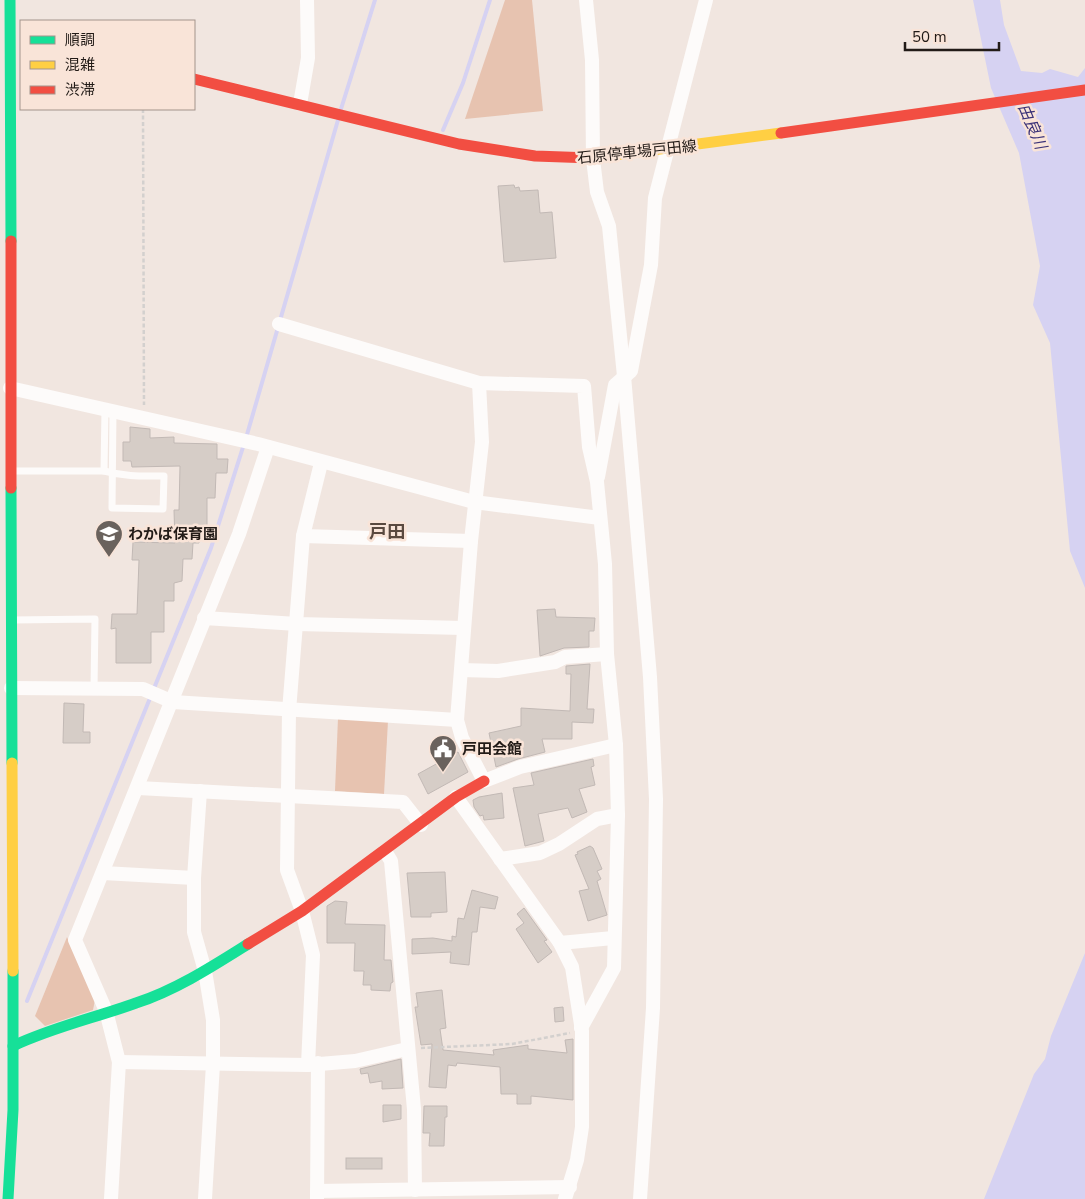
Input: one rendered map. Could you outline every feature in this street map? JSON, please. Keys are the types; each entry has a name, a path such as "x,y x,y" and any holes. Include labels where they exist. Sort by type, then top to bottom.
{"street":[{"path":"8,1199 13,1110 7,1048 12,620 5,46 10,0"},
{"path":"300,104 308,58 307,0"},
{"path":"586,0 592,60 593,159 597,192 608,226 624,376 650,677 656,800 653,1008 640,1199"},
{"path":"597,482 615,385 631,371 651,266 655,198 706,0"},
{"path":"5,46 20,48"},
{"name":"石原停車場戸田線","path":"195,79 459,144 500,152 562,159 612,157 1085,90"},
{"path":"279,324 479,383 584,386 589,447 597,482 605,564 607,654 616,745 618,815 613,938 614,968 581,1029"},
{"path":"479,383 482,442 474,502 457,720 462,738 484,781"},
{"path":"10,388 142,416 240,440 474,502 600,518"},
{"path":"111,1199 119,1062 106,1011 75,940 138,788 169,700 239,534 263,446"},
{"path":"321,463 303,536 289,711 286,870 302,912 313,955 313,1064 317,1195 415,1190 568,1193 582,1127 581,1029 572,967 560,943 456,797"},
{"path":"303,536 471,541"},
{"path":"204,618 296,624 463,628"},
{"path":"461,670 498,671 555,662 565,657 607,654"},
{"path":"12,688 148,691 169,700 289,711 457,720"},
{"path":"7,1048 42,1032 106,1011 138,1003 204,971 302,912 456,797 484,781 520,768 616,745"},
{"path":"138,788 403,802 421,825"},
{"path":"200,791 194,878 194,932 204,971 213,1020 213,1064 206,1199"},
{"path":"500,858 540,853 559,844 597,819 618,815"},
{"path":"385,851 391,861 414,1109 415,1190"},
{"path":"103,873 194,878"},
{"path":"560,943 613,938"},
{"path":"119,1062 313,1064 355,1061 407,1049"}],"lane":[{"path":"104,471 109,409"},
{"path":"11,471 104,471 113,474 122,477 164,476 163,509 112,508 113,474 109,409"},
{"path":"12,620 95,619 94,689"}],"path":[{"path":"142,416 143,110"},
{"path":"407,1049 512,1044 581,1029"}],"shaded area":[{"path":"505,0 532,0 543,111 465,119"},
{"path":"338,718 388,721 384,794 335,791"},
{"path":"67,937 95,1000 93,1010 45,1026 35,1016"}],"water":[{"name":"由良川","path":"973,0 1000,0 1004,25 1021,71 1042,73 1050,69 1078,77 1085,68 1085,588 1070,551 1050,343 1033,305 1040,266 1019,153 991,88"},
{"path":"1085,953 1085,1199 984,1199 1034,1074 1045,1059 1051,1036"}],"building":[{"path":"514,185 515,188 519,187 520,191 538,190 540,213 552,212 556,258 504,262 498,186"},
{"path":"130,427 150,429 150,438 174,437 174,443 217,444 217,459 228,459 227,473 216,473 215,498 207,498 207,527 199,527 199,543 193,543 192,559 183,559 182,581 174,583 174,601 164,601 164,632 151,632 151,663 116,663 116,628 111,629 112,614 137,614 139,560 132,560 133,542 175,543 174,510 179,510 180,466 132,467 131,461 123,461 123,442 130,442"},
{"path":"555,609 556,617 595,618 594,631 589,631 589,647 564,648 540,656 537,610"},
{"path":"590,664 587,709 594,709 593,723 572,722 572,739 542,739 545,752 496,767 489,733 521,726 521,708 570,711 571,674 566,674 566,666"},
{"path":"64,703 84,704 83,732 90,732 90,743 63,743"},
{"name":"戸田会館","path":"458,752 468,772 428,794 418,774"},
{"path":"593,759 594,766 591,767 595,785 579,789 587,812 572,818 568,808 538,814 544,841 525,846 513,788 534,785 531,773"},
{"path":"502,793 504,818 484,820 483,815 480,816 474,807 473,800 479,797"},
{"path":"590,846 593,848 602,869 597,871 601,879 597,881 607,915 588,921 579,891 589,889 575,855 578,854 577,852"},
{"path":"445,872 447,912 431,913 431,917 411,917 407,873"},
{"path":"472,890 498,897 495,909 480,907 477,932 472,932 469,965 450,963 451,952 412,954 412,939 433,938 452,941 452,936 456,937 458,918 464,919"},
{"path":"335,901 347,902 345,924 385,925 384,960 391,960 393,982 391,983 390,991 371,990 371,985 363,985 364,971 354,971 355,943 327,943 327,906"},
{"path":"524,908 547,940 544,941 552,952 538,963 516,929 524,923 517,914"},
{"path":"442,990 446,1028 440,1029 443,1050 494,1055 493,1050 528,1045 528,1049 567,1053 565,1040 573,1039 573,1100 531,1096 531,1104 517,1104 517,1094 501,1094 500,1067 457,1063 456,1066 448,1065 446,1088 429,1087 432,1044 421,1045 415,1007 418,1007 416,993"},
{"path":"563,1007 564,1021 555,1022 554,1008"},
{"path":"401,1059 403,1088 382,1089 382,1081 370,1083 368,1073 361,1074 360,1069"},
{"path":"383,1105 401,1105 401,1119 383,1122"},
{"path":"424,1106 447,1106 444,1146 429,1146 430,1133 423,1133"},
{"path":"346,1158 382,1158 382,1169 346,1169"}],"waterway":[{"path":"341,109 375,0"},
{"path":"443,130 463,83 490,0"},
{"path":"246,438 338,120"},
{"path":"27,1001 211,548 244,444"}],"traffic: fast":[{"path":"10,0 11,241"},
{"path":"11,488 12,763"},
{"path":"13,1046 43,1033 151,998 194,977 248,944"},
{"path":"8,1199 13,1110 13,971"}],"traffic: slow":[{"path":"592,158 781,133"},
{"path":"12,763 13,971"}],"traffic: jam":[{"path":"195,79 459,144 535,156 592,158"},
{"path":"781,133 1085,90"},
{"path":"11,241 11,488"},
{"path":"248,944 302,911 456,797 484,781"}],"place":[{"name":"わかば保育園","path":"109,558"},
{"name":"戸田会館","path":"443,773"}],"district":[{"name":"戸田","path":"387,532"}]}
